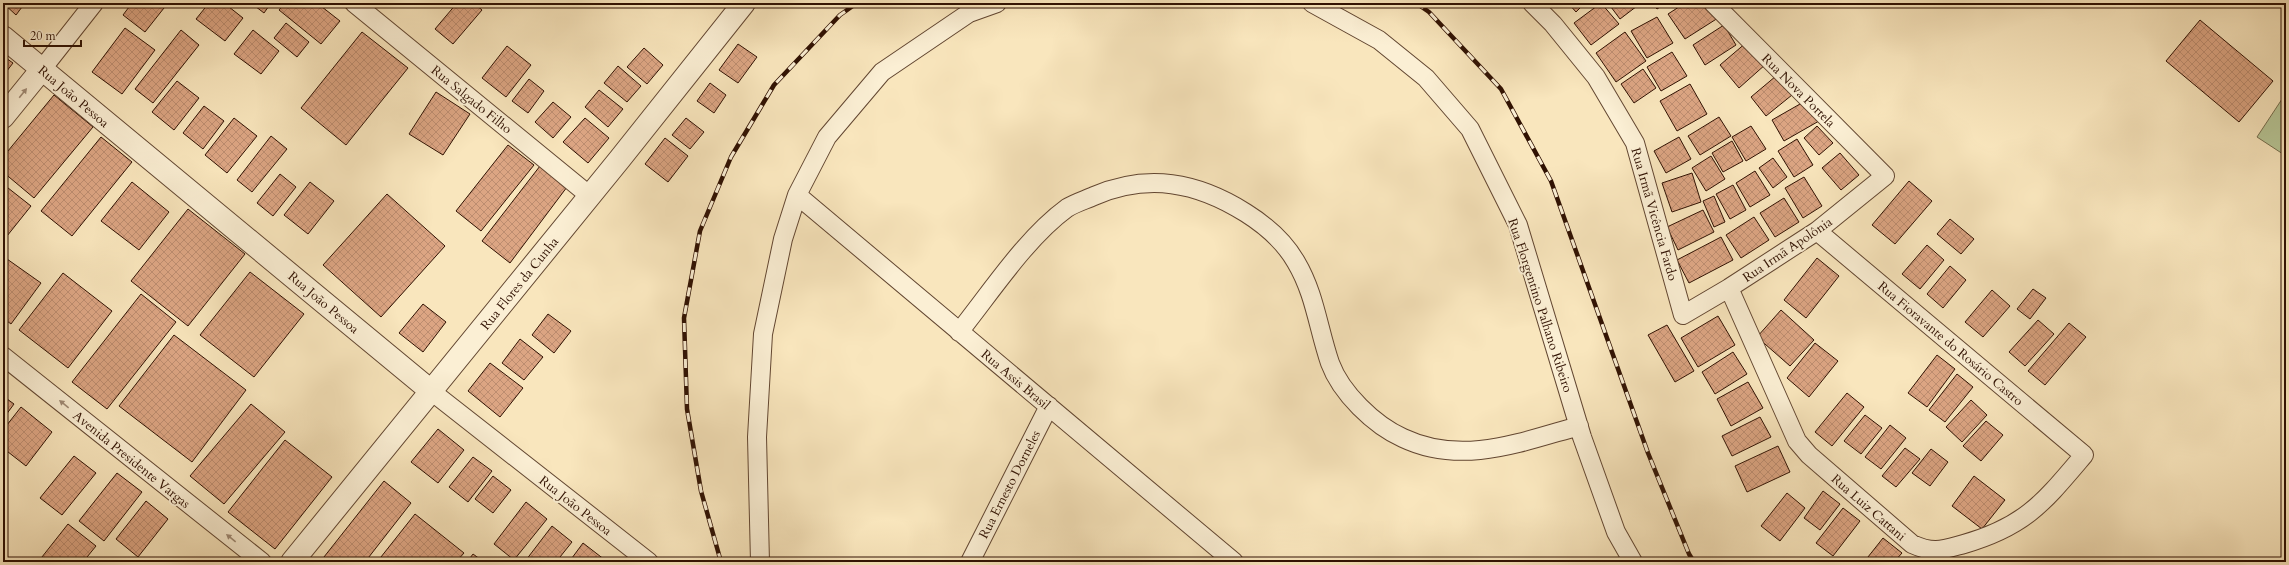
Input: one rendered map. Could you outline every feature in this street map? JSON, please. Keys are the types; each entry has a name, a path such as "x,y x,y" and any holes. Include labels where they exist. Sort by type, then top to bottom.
{"street":[{"path":"3,117 94,3"},
{"name":"Rua Salgado Filho","path":"354,3 590,196"},
{"name":"Rua Flores da Cunha","path":"292,562 590,196 744,3"},
{"path":"760,562 757,437 763,334 782,239 798,195 827,137 882,72 969,13 997,3"},
{"name":"Rua Florgentino Palhano Ribeiro","path":"1312,3 1323,7 1385,45 1426,78 1470,129 1518,225 1579,426 1616,532 1633,562"},
{"name":"Rua Irmã Vicência Fardo","path":"1532,3 1553,24 1596,77 1635,143 1684,315"},
{"name":"Rua Nova Portela","path":"1713,3 1885,176"},
{"name":"Rua João Pessoa","path":"3,37 431,391 649,562"},
{"name":"Rua Irmã Apolônia","path":"1684,315 1729,288 1817,231 1885,176"},
{"path":"959,332 1034,238 1068,207 1113,188 1155,183 1194,187 1226,200 1266,226 1295,260 1310,290 1330,364 1350,396 1373,420 1397,435 1435,448 1468,453 1496,449 1579,426"},
{"name":"Rua Assis Brasil","path":"798,195 1234,562"},
{"name":"Rua Fioravante do Rosário Castro","path":"1817,231 2084,455"},
{"name":"Rua Luiz Cattani","path":"1729,288 1797,441 1809,455 1912,544 1925,550 1936,552 1993,535 2020,520 2042,504 2084,455"},
{"name":"Avenida Presidente Vargas","path":"3,356 262,562"},
{"name":"Rua Ernesto Dorneles","path":"970,562 1049,406"}],"green space":[{"path":"2286,93 2286,156 2257,137"}],"building":[{"path":"3,3 25,3 16,15"},
{"path":"132,3 157,3 164,8 145,32 123,15"},
{"path":"209,3 224,3 243,18 225,41 196,19"},
{"path":"251,3 271,3 264,13"},
{"path":"285,3 317,3 340,21 321,44 279,10"},
{"path":"457,3 474,3 482,10 453,44 435,29"},
{"path":"1568,3 1585,3 1576,12"},
{"path":"1601,3 1619,24 1591,45 1574,23"},
{"path":"1608,3 1641,3 1620,19"},
{"path":"1652,3 1666,3 1657,9"},
{"path":"1685,3 1708,3 1718,18 1685,39 1668,14"},
{"path":"1657,17 1673,43 1647,58 1631,31"},
{"path":"2200,20 2273,81 2239,122 2166,61"},
{"path":"286,23 309,42 297,57 274,38"},
{"path":"1724,25 1736,45 1705,65 1693,45"},
{"path":"125,28 155,50 122,94 92,72"},
{"path":"181,30 199,45 153,103 135,89"},
{"path":"253,30 279,51 261,74 234,54"},
{"path":"362,32 408,68 346,145 301,108"},
{"path":"1625,32 1646,61 1616,82 1596,53"},
{"path":"1747,42 1766,64 1739,88 1720,65"},
{"path":"738,44 757,57 738,83 719,70"},
{"path":"507,46 531,65 506,97 482,78"},
{"path":"644,48 663,65 647,84 627,67"},
{"path":"1672,52 1687,76 1661,91 1647,67"},
{"path":"3,56 13,63 3,76"},
{"path":"618,66 641,86 627,102 604,83"},
{"path":"1643,69 1656,88 1634,103 1621,84"},
{"path":"1776,76 1792,95 1766,116 1751,97"},
{"path":"529,79 544,91 528,113 512,101"},
{"path":"177,81 199,98 174,130 152,112"},
{"path":"710,83 726,95 714,113 697,101"},
{"path":"1690,84 1707,114 1677,131 1660,101"},
{"path":"599,90 623,109 608,127 585,107"},
{"path":"436,92 470,114 443,155 409,134"},
{"path":"54,95 93,127 34,198 3,172 3,157"},
{"path":"1807,100 1819,121 1784,141 1772,120"},
{"path":"553,102 571,117 553,138 535,122"},
{"path":"204,106 224,121 203,149 183,133"},
{"path":"1719,117 1731,136 1700,155 1688,136"},
{"path":"234,118 257,136 227,173 205,155"},
{"path":"585,118 609,138 588,163 563,142"},
{"path":"686,118 704,132 690,149 672,135"},
{"path":"1751,126 1766,149 1746,161 1732,137"},
{"path":"1817,126 1833,143 1819,155 1804,138"},
{"path":"271,136 287,149 252,192 237,180"},
{"path":"101,137 132,162 72,236 41,211"},
{"path":"1679,137 1691,159 1666,173 1654,151"},
{"path":"665,138 688,156 668,182 645,164"},
{"path":"1797,139 1813,165 1794,177 1778,151"},
{"path":"1732,141 1743,161 1723,172 1712,153"},
{"path":"508,145 534,165 481,231 456,211"},
{"path":"1840,153 1859,175 1841,190 1822,168"},
{"path":"1711,156 1725,179 1706,191 1692,168"},
{"path":"1773,158 1787,177 1773,188 1759,168"},
{"path":"540,166 567,187 510,263 482,241"},
{"path":"1755,171 1770,195 1750,207 1736,183"},
{"path":"1692,173 1701,202 1672,212 1662,183"},
{"path":"280,174 296,187 273,216 257,203"},
{"path":"1804,177 1822,206 1803,218 1785,188"},
{"path":"1909,181 1932,201 1895,244 1872,225"},
{"path":"132,182 169,212 139,250 101,221"},
{"path":"310,182 334,201 308,234 284,215"},
{"path":"3,184 31,206 3,241"},
{"path":"1733,185 1746,210 1730,219 1716,194"},
{"path":"387,194 445,246 381,317 323,265"},
{"path":"1714,196 1725,222 1714,227 1703,201"},
{"path":"1784,198 1799,222 1775,237 1760,213"},
{"path":"188,209 245,254 188,326 131,281"},
{"path":"1703,210 1714,232 1678,250 1667,227"},
{"path":"1754,217 1769,240 1741,258 1726,235"},
{"path":"1950,219 1974,239 1961,254 1937,234"},
{"path":"1721,237 1733,260 1689,283 1677,260"},
{"path":"1927,245 1944,260 1920,289 1902,274"},
{"path":"1817,258 1839,276 1806,318 1784,300"},
{"path":"7,259 41,283 11,324 3,318 3,265"},
{"path":"1950,266 1966,280 1943,308 1927,294"},
{"path":"250,272 304,314 254,377 200,335"},
{"path":"63,273 112,311 68,368 19,330"},
{"path":"2033,289 2046,298 2030,319 2017,309"},
{"path":"1992,290 2010,306 1983,337 1965,322"},
{"path":"141,294 176,322 107,409 72,382"},
{"path":"423,304 446,322 423,352 399,333"},
{"path":"1781,310 1814,340 1790,366 1757,337"},
{"path":"548,314 571,331 554,353 532,335"},
{"path":"1718,316 1735,345 1698,367 1681,338"},
{"path":"2038,320 2054,334 2025,366 2009,352"},
{"path":"2069,323 2086,337 2045,385 2028,371"},
{"path":"1667,325 1694,371 1675,382 1648,335"},
{"path":"174,335 246,390 192,462 119,406"},
{"path":"520,339 543,357 524,380 502,363"},
{"path":"1815,343 1838,361 1809,397 1787,378"},
{"path":"1733,352 1747,374 1715,394 1702,372"},
{"path":"1937,355 1955,369 1927,407 1908,393"},
{"path":"490,363 523,388 500,417 468,391"},
{"path":"1957,374 1973,387 1945,422 1929,410"},
{"path":"1748,382 1763,408 1731,426 1717,399"},
{"path":"1847,393 1864,407 1832,446 1815,432"},
{"path":"3,396 14,404 3,419"},
{"path":"1971,400 1987,415 1962,442 1946,427"},
{"path":"251,404 285,432 224,504 190,476"},
{"path":"21,407 52,432 26,466 3,448 3,430"},
{"path":"1865,415 1882,428 1861,454 1844,441"},
{"path":"1760,417 1771,437 1732,456 1722,436"},
{"path":"1986,421 2003,435 1981,461 1963,446"},
{"path":"1890,425 1906,438 1881,469 1865,457"},
{"path":"438,429 464,450 438,483 411,462"},
{"path":"285,440 332,477 275,549 228,512"},
{"path":"1778,446 1790,472 1747,492 1735,466"},
{"path":"1905,448 1920,459 1896,487 1882,476"},
{"path":"1931,449 1948,462 1930,486 1912,473"},
{"path":"74,456 96,473 62,515 40,498"},
{"path":"473,457 492,471 468,502 449,487"},
{"path":"117,473 142,492 104,541 79,521"},
{"path":"493,476 511,490 493,513 475,499"},
{"path":"1974,476 2005,500 1982,529 1952,506"},
{"path":"384,481 411,503 365,562 320,562"},
{"path":"1823,491 1840,504 1820,530 1804,518"},
{"path":"1787,493 1805,508 1780,541 1761,526"},
{"path":"146,501 168,519 138,557 116,539"},
{"path":"526,502 547,519 514,560 494,544"},
{"path":"1843,508 1860,521 1833,556 1816,543"},
{"path":"415,514 464,553 456,562 377,562"},
{"path":"68,524 96,546 83,562 38,562"},
{"path":"552,526 572,542 556,562 528,562 526,560"},
{"path":"1883,538 1902,553 1894,562 1864,562"},
{"path":"583,543 605,560 603,562 569,562"},
{"path":"473,554 484,562 467,562"}],"railway":[{"path":"721,562 701,491 687,409 684,318 700,231 731,157 774,85 840,15 857,3"},
{"path":"1416,3 1429,12 1501,89 1551,181 1648,453 1689,554 1694,562"}]}
